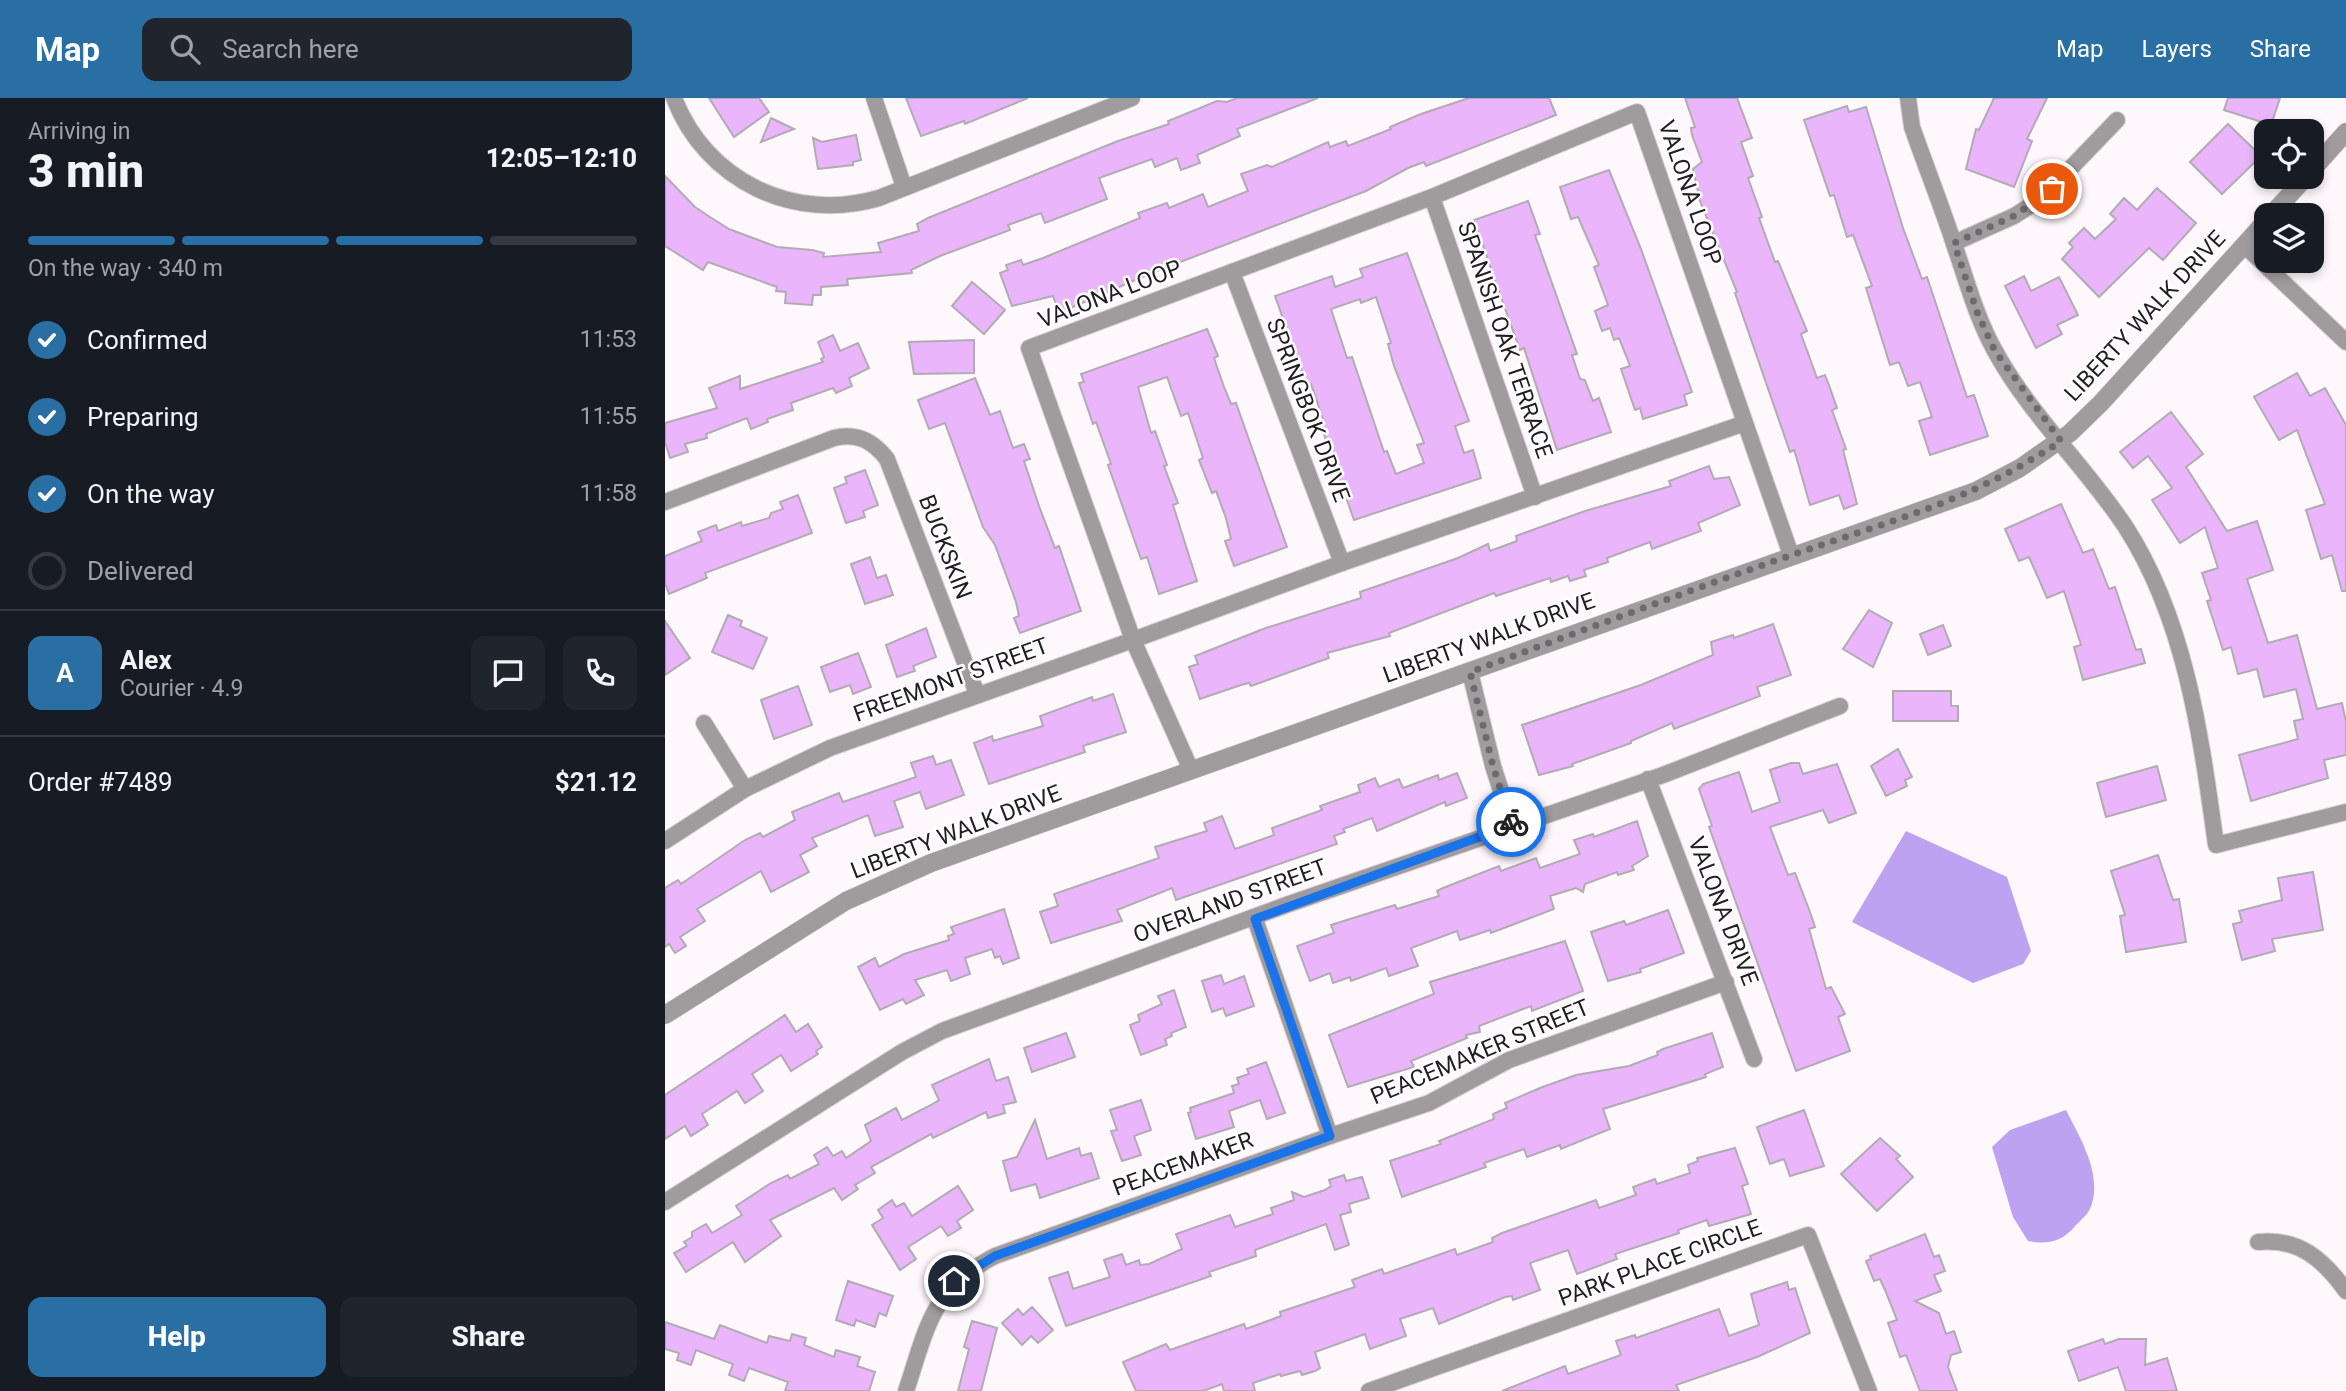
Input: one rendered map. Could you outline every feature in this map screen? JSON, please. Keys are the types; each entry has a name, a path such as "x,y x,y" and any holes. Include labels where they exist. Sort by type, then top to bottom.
{"street":[{"path":"674,98 688,128 704,151 725,170 760,192 799,203 839,206 867,201 1132,98"},
{"path":"874,98 904,187"},
{"path":"1908,98 1912,127 1977,312 1995,351 2123,524 2143,555 2157,586 2189,682 2204,755 2216,845 2346,812"},
{"name":"VALONA LOOP","path":"1133,640 1029,348 1432,197 1637,112 1791,555"},
{"path":"1954,243 2014,216 2041,199 2116,120"},
{"path":"2324,157 2346,132"},
{"path":"2282,203 2295,189"},
{"name":"SPANISH OAK TERRACE","path":"1432,197 1535,497"},
{"name":"LIBERTY WALK DRIVE","path":"665,1015 779,941 888,880 1976,491 2020,468 2061,441 2101,403 2254,234"},
{"path":"2244,245 2283,279 2346,342"},
{"name":"SPRINGBOK DRIVE","path":"1232,272 1342,563"},
{"path":"1191,770 1133,640 1342,563 1745,423"},
{"name":"BUCKSKIN","path":"665,502 834,438 851,435 868,440 887,459 978,694"},
{"name":"FREEMONT STREET","path":"665,841 745,789 830,748 1133,640"},
{"path":"1470,672 1493,766 1512,825"},
{"name":"OVERLAND STREET","path":"665,1202 902,1052 942,1031 1512,825 1648,779 1840,706"},
{"path":"705,723 745,789"},
{"name":"VALONA DRIVE","path":"1648,779 1754,1059"},
{"path":"1255,919 1330,1136"},
{"name":"PEACEMAKER STREET","path":"1330,1136 1429,1103 1509,1060 1725,982"},
{"name":"PEACEMAKER","path":"906,1391 935,1308 954,1281 974,1267 995,1256 1330,1136"},
{"name":"PARK PLACE CIRCLE","path":"1369,1391 1808,1235 1869,1391"},
{"path":"2259,1242 2299,1245 2317,1258 2346,1291"}],"shaded area":[{"path":"1906,831 2007,877 2031,951 2023,964 1973,983 1852,922"},
{"path":"2066,1110 2089,1158 2094,1196 2085,1216 2060,1239 2042,1243 2028,1241 2013,1217 1992,1147 2010,1130"}],"building":[{"path":"709,98 759,98 769,112 734,137"},
{"path":"906,98 1028,98 965,124 964,121 921,136"},
{"path":"1237,98 1318,98 1237,129 1240,136 1197,155 1200,163 1181,170 1177,158 1155,167 1152,159 1099,178 1107,199 1045,223 1041,213 1008,225 1010,230 940,256 911,270 912,273 847,279 848,285 821,287 821,295 813,295 812,305 785,303 786,292 776,291 777,287 708,262 703,270 665,246 665,176 695,207 710,217 729,229 777,247 812,250 824,253 823,257 881,252 878,243 919,231 917,224 928,218 1118,141 1169,124 1168,121 1217,101 1227,102"},
{"path":"1469,98 1549,98 1556,115 1426,166 1424,162 1408,168 1366,191 1154,272 1059,313 1053,296 1012,306 1000,273 1008,270 1006,265 1021,260 1023,265 1043,258 1140,218 1138,213 1167,203 1169,208 1203,194 1208,207 1248,191 1241,174 1267,165 1272,167 1328,142 1330,147 1346,141 1348,146 1421,114"},
{"path":"1685,98 1737,98 1752,138 1741,142 1753,176 1748,178 1762,217 1759,218 1775,262 1778,261 1807,331 1801,334 1817,378 1825,375 1837,408 1832,410 1846,449 1843,450 1857,504 1844,509 1839,495 1810,505 1794,450 1790,452 1735,293 1737,292 1700,201 1693,169 1702,162 1692,135 1691,128 1695,127"},
{"path":"1994,98 2047,98 2027,139 2032,141 2014,187 1966,169 1976,129 1979,130"},
{"path":"2228,98 2280,98 2273,119 2254,120 2224,110"},
{"path":"1847,106 1849,112 1866,107 1903,228 1922,279 1927,277 1967,397 1974,395 1988,436 1930,455 1919,421 1932,417 1920,382 1908,386 1899,362 1890,365 1866,288 1872,286 1853,235 1847,237 1834,195 1830,196 1804,120"},
{"path":"771,118 794,129 761,142"},
{"path":"2228,124 2254,149 2254,163 2222,194 2190,162"},
{"path":"856,135 861,160 853,162 853,165 818,169 813,138 822,142"},
{"path":"1609,170 1641,249 1692,392 1684,395 1687,405 1643,419 1640,408 1635,410 1621,369 1630,366 1619,338 1614,340 1610,328 1602,331 1595,311 1608,305 1594,267 1599,265 1578,217 1571,219 1560,187"},
{"path":"2157,188 2196,223 2163,260 2149,248 2099,297 2062,259 2073,247 2069,243 2084,228 2095,239 2116,219 2110,214 2124,198 2137,210"},
{"path":"1528,201 1540,234 1535,235 1577,354 1572,355 1580,379 1585,380 1593,401 1599,398 1611,432 1557,450 1524,348 1520,350 1474,220"},
{"path":"1407,253 1469,421 1455,426 1464,453 1473,450 1481,478 1354,520 1320,423 1324,422 1311,384 1307,386 1275,296 1332,276 1335,287 1363,277 1360,269","holes":["1376,297 1391,343 1388,344 1394,366 1424,443 1417,445 1424,463 1396,474 1387,451 1384,452 1352,357 1347,358 1331,309 1360,299 1361,303"]},
{"path":"2024,276 2031,291 2059,277 2078,315 2057,325 2062,334 2036,348 2005,286"},
{"path":"972,282 1005,310 984,334 952,306"},
{"path":"1207,329 1218,356 1214,358 1224,387 1231,404 1236,403 1287,547 1234,566 1225,541 1231,539 1226,518 1216,491 1212,493 1199,460 1203,458 1188,413 1181,416 1167,377 1138,387 1151,433 1155,431 1167,465 1164,466 1178,503 1173,505 1197,581 1159,594 1147,557 1141,559 1108,465 1111,464 1079,383 1084,382 1081,374"},
{"path":"833,335 840,351 858,343 869,368 849,378 852,386 836,393 833,388 791,403 793,410 767,419 768,422 751,429 747,418 706,434 707,438 685,444 688,452 670,458 665,442 665,423 717,408 709,388 740,376 740,389 823,362 821,359 824,357 818,342"},
{"path":"974,340 974,373 914,374 909,342"},
{"path":"2297,373 2310,396 2325,388 2346,425 2346,591 2342,591 2332,555 2321,559 2306,510 2325,504 2297,430 2279,440 2254,397"},
{"path":"975,378 990,415 1000,411 1013,448 1024,444 1030,459 1024,461 1039,506 1055,548 1059,546 1081,611 1020,633 1014,618 1019,616 1016,602 995,545 983,527 945,423 929,429 918,400"},
{"path":"2171,412 2203,454 2186,467 2227,531 2257,521 2273,570 2247,579 2268,643 2297,635 2317,709 2342,703 2346,722 2346,755 2324,760 2328,778 2251,801 2239,755 2298,739 2294,721 2303,719 2296,689 2264,697 2257,669 2238,674 2231,647 2223,650 2207,601 2211,600 2202,573 2218,568 2205,527 2180,543 2152,500 2172,488 2148,456 2133,468 2120,452"},
{"path":"1709,466 1714,479 1729,477 1740,505 1698,523 1701,531 1652,549 1650,542 1607,558 1608,562 1584,570 1586,576 1570,581 1568,576 1551,582 1550,578 1496,596 1494,593 1389,633 1390,636 1327,653 1329,658 1251,686 1249,683 1241,685 1200,699 1189,667 1198,664 1195,656 1263,629 1361,598 1360,592 1458,558 1488,544 1490,551 1517,541 1516,536 1585,511 1671,486 1669,481"},
{"path":"865,470 878,505 863,511 865,517 846,523 834,488 847,483 845,477"},
{"path":"798,495 812,533 705,573 707,578 669,594 665,583 665,556 702,541 698,532 716,525 718,531 741,522 742,526 769,518 771,513 783,509 780,502"},
{"path":"2061,504 2083,553 2093,549 2109,589 2115,587 2136,650 2141,649 2145,663 2083,680 2074,647 2081,645 2064,591 2047,598 2029,557 2019,561 2005,529"},
{"path":"870,557 877,578 886,575 893,595 865,604 851,564"},
{"path":"1869,610 1892,623 1873,667 1843,649"},
{"path":"728,615 742,621 740,626 767,638 753,669 712,652"},
{"path":"665,621 690,658 665,675"},
{"path":"1773,624 1791,675 1757,687 1760,696 1674,729 1672,723 1631,743 1572,764 1573,766 1539,775 1522,725 1641,685 1713,655 1711,642 1733,635 1734,638"},
{"path":"1943,625 1951,646 1928,655 1920,634"},
{"path":"926,628 936,657 913,666 915,671 897,677 886,645"},
{"path":"858,653 871,687 853,694 850,685 830,692 821,667"},
{"path":"798,686 812,725 774,739 761,700"},
{"path":"1893,691 1951,691 1951,706 1958,706 1958,721 1893,721"},
{"path":"1113,694 1126,732 1083,746 1085,752 989,784 974,743 992,736 993,741 1043,726 1040,716 1092,697 1093,701"},
{"path":"1898,749 1912,777 1905,780 1907,786 1886,796 1871,766"},
{"path":"933,756 936,765 951,760 964,795 926,809 920,792 894,801 903,827 875,836 868,815 812,838 817,846 800,855 809,872 771,892 761,871 697,909 705,921 680,937 686,946 675,953 669,944 665,947 665,888 678,880 681,884 745,840 760,833 763,837 795,820 792,812 839,793 843,802 916,777 911,763"},
{"path":"1799,763 1803,774 1837,764 1856,813 1829,823 1823,810 1770,827 1788,875 1795,873 1810,912 1815,927 1809,929 1826,989 1831,987 1845,1014 1838,1017 1850,1051 1796,1071 1709,827 1712,826 1699,789 1703,784 1739,772 1752,812 1780,802 1770,770"},
{"path":"2157,766 2166,800 2106,817 2097,783"},
{"path":"1457,773 1467,798 1446,806 1445,802 1377,831 1372,818 1343,829 1345,832 1334,836 1337,844 1176,900 1172,888 1117,910 1122,921 1051,943 1040,912 1058,906 1054,894 1159,858 1155,847 1207,831 1204,823 1222,816 1235,849 1274,835 1272,828 1322,810 1320,806 1360,792 1358,785 1375,778 1379,787 1399,779 1403,788 1438,775 1439,780"},
{"path":"1637,821 1648,856 1632,866 1634,870 1618,875 1617,872 1585,884 1583,892 1576,888 1550,896 1554,909 1491,933 1490,930 1460,940 1457,931 1411,948 1418,966 1389,976 1386,968 1351,981 1350,977 1333,983 1330,973 1310,981 1297,946 1334,933 1331,925 1395,905 1397,909 1439,896 1437,891 1443,888 1499,866 1501,871 1536,858 1540,868 1580,854 1574,840 1593,834 1594,837"},
{"path":"2158,855 2173,900 2179,899 2186,942 2126,952 2120,916 2125,915 2111,871"},
{"path":"2313,872 2323,930 2272,939 2275,951 2242,960 2233,924 2242,922 2239,911 2282,900 2278,878"},
{"path":"1004,909 1019,958 1003,964 1000,956 995,958 992,949 965,958 970,974 951,981 947,970 915,980 924,995 906,1004 903,999 880,1010 858,967 875,958 879,967 904,954 949,940 948,936 954,934 951,927"},
{"path":"1668,910 1684,953 1640,969 1641,972 1608,981 1591,932 1624,921 1626,925"},
{"path":"1565,941 1583,991 1532,1011 1531,1006 1479,1026 1480,1032 1466,1035 1467,1038 1411,1061 1414,1067 1348,1087 1329,1035 1434,994 1430,982"},
{"path":"1221,975 1224,984 1244,976 1254,1006 1226,1016 1223,1008 1212,1012 1202,981"},
{"path":"1174,990 1186,1027 1171,1033 1172,1036 1165,1039 1167,1045 1141,1055 1130,1025 1140,1021 1138,1015 1162,1004 1158,996"},
{"path":"785,1015 796,1032 808,1024 822,1047 816,1051 818,1054 791,1071 781,1055 752,1074 763,1091 745,1103 737,1091 702,1114 708,1125 691,1136 685,1126 665,1139 665,1095"},
{"path":"1066,1033 1075,1057 1032,1072 1024,1048"},
{"path":"1712,1033 1723,1067 1705,1074 1706,1077 1603,1109 1610,1129 1561,1149 1560,1145 1527,1157 1524,1149 1484,1163 1486,1167 1402,1197 1390,1161 1441,1144 1439,1141 1494,1119 1493,1114 1507,1108 1505,1103 1540,1088 1576,1075 1629,1066 1658,1055 1657,1052 1663,1049"},
{"path":"989,1059 996,1081 1008,1077 1016,1102 1003,1105 1005,1113 988,1118 986,1112 933,1138 931,1134 871,1167 875,1173 855,1185 858,1189 842,1200 834,1188 770,1220 781,1236 745,1262 733,1242 686,1272 674,1253 687,1246 684,1242 692,1237 692,1232 706,1224 712,1233 742,1215 736,1206 771,1183 788,1175 790,1179 819,1164 814,1155 827,1147 833,1156 842,1151 846,1158 871,1141 865,1125 896,1108 902,1120 931,1105 939,1100 932,1085"},
{"path":"1266,1062 1285,1113 1267,1119 1260,1100 1229,1111 1234,1127 1196,1139 1188,1113 1191,1112 1190,1108 1234,1093 1232,1086 1239,1084 1237,1078 1249,1074 1247,1069"},
{"path":"1141,1100 1151,1130 1134,1136 1141,1155 1122,1161 1111,1131 1117,1130 1110,1110"},
{"path":"1804,1110 1824,1166 1790,1176 1784,1159 1770,1164 1757,1127"},
{"path":"1035,1120 1047,1159 1079,1148 1081,1156 1091,1153 1099,1178 1040,1198 1036,1184 1011,1191 1003,1161 1017,1157"},
{"path":"1880,1138 1900,1156 1896,1159 1913,1177 1877,1211 1841,1174"},
{"path":"1735,1148 1748,1184 1742,1186 1751,1214 1709,1226 1707,1220 1678,1230 1679,1233 1615,1254 1617,1259 1577,1274 1568,1250 1530,1263 1540,1290 1513,1300 1512,1296 1505,1297 1439,1324 1433,1308 1400,1319 1406,1336 1370,1349 1365,1334 1315,1352 1320,1368 1315,1371 1302,1375 1300,1371 1281,1376 1280,1374 1253,1383 1255,1391 1224,1391 1222,1384 1203,1391 1136,1391 1123,1362 1166,1344 1170,1350 1244,1324 1246,1329 1281,1316 1280,1312 1355,1287 1352,1280 1382,1269 1384,1274 1455,1249 1457,1255 1493,1242 1492,1238 1502,1233 1596,1200 1599,1208 1636,1195 1633,1187 1655,1179 1657,1184 1690,1173 1688,1165 1698,1161 1697,1158"},
{"path":"1344,1175 1346,1181 1362,1177 1369,1198 1349,1204 1351,1212 1340,1215 1349,1245 1335,1250 1326,1224 1255,1250 1256,1256 1209,1272 1211,1276 1066,1326 1049,1278 1068,1272 1073,1289 1110,1277 1104,1260 1122,1254 1126,1265 1139,1260 1140,1265 1149,1264 1182,1249 1176,1234 1230,1215 1235,1227 1273,1214 1271,1208 1294,1200 1292,1192 1304,1197 1325,1190 1331,1186 1329,1180"},
{"path":"958,1186 973,1210 957,1221 961,1228 948,1236 941,1226 908,1247 916,1259 900,1270 872,1225 883,1218 878,1210 892,1200 896,1207 904,1203 912,1216"},
{"path":"1925,1234 1934,1257 1939,1255 1945,1271 1934,1275 1941,1291 1915,1301 1939,1313 1946,1334 1954,1331 1961,1352 1951,1355 1948,1367 1957,1391 1920,1391 1906,1355 1900,1357 1888,1323 1897,1320 1885,1290 1880,1279 1874,1281 1866,1261 1871,1259 1870,1256"},
{"path":"848,1281 893,1296 886,1316 879,1313 875,1327 856,1320 854,1326 836,1320"},
{"path":"1787,1282 1789,1290 1795,1288 1810,1333 1757,1357 1676,1385 1679,1391 1502,1391 1565,1366 1568,1374 1621,1355 1616,1341 1635,1335 1636,1338 1719,1309 1729,1336 1759,1325 1751,1294"},
{"path":"1032,1307 1053,1330 1038,1343 1031,1336 1022,1345 1002,1323 1018,1309 1023,1315"},
{"path":"972,1321 997,1328 981,1391 958,1391 969,1349 964,1347"},
{"path":"665,1322 714,1339 720,1325 767,1343 769,1336 790,1341 792,1334 806,1338 804,1345 834,1357 836,1350 860,1357 857,1366 875,1372 869,1391 785,1391 788,1382 749,1368 744,1381 729,1375 733,1364 696,1350 691,1365 677,1360 679,1353 665,1349"},
{"path":"2103,1339 2105,1344 2119,1339 2146,1339 2145,1365 2167,1358 2177,1391 2126,1391 2118,1367 2079,1381 2068,1351"}],"way so far":[{"path":"1511,822 1493,766 1470,672 1669,598 1877,528 1976,491 2020,468 2061,441 2018,386 1995,351 1977,312 1954,243 2014,216 2052,189"}],"route":[{"path":"954,1281 995,1256 1330,1136 1255,919 1289,904 1512,825 1511,822"}]}
